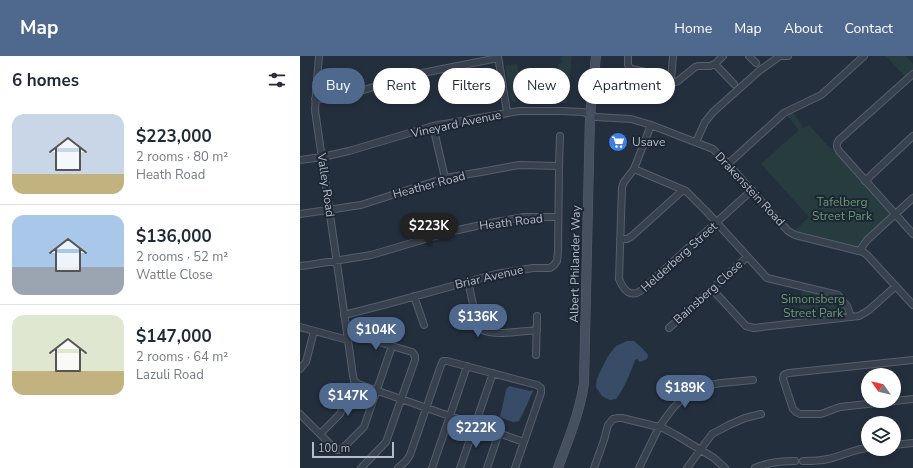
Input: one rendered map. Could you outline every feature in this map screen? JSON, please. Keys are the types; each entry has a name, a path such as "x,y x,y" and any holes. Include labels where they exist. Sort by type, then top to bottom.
{"street":[{"name":"Valley Road","path":"318,68 319,56"},
{"name":"Albert Philander Way","path":"558,468 579,409 584,383 590,115 596,56"},
{"path":"628,56 628,65 630,68"},
{"path":"672,68 673,56"},
{"path":"749,56 756,63"},
{"path":"696,142 705,122 713,112 759,71 781,56 788,56"},
{"path":"728,164 784,113 821,94 864,56"},
{"path":"365,90 417,74 498,57 508,112"},
{"path":"675,82 696,66 710,66 715,64 721,57"},
{"path":"715,64 734,84"},
{"path":"913,74 839,140 836,146 865,181 913,234"},
{"name":"Valley Road","path":"315,104 344,315 353,376 356,382"},
{"name":"Vineyard Avenue","path":"300,160 363,148 433,126 508,112 561,111 583,112 590,115"},
{"name":"Drakenstein Road","path":"590,115 596,117 631,118 713,149 792,234 829,244 860,250"},
{"name":"Helderberg Street","path":"651,125 634,169 622,187 619,279 628,292 635,294 643,289 752,190"},
{"path":"433,126 445,178"},
{"name":"Briar Avenue","path":"344,315 496,274 519,269 550,268 554,265 557,261 558,252 560,136"},
{"path":"865,181 913,136"},
{"name":"Heather Road","path":"300,214 361,205 445,178 519,165 559,166"},
{"path":"634,169 686,191 764,275 770,279 838,295 848,306 852,317"},
{"path":"620,239 632,236 683,190"},
{"path":"913,198 867,240 860,250 867,255 913,305"},
{"name":"Heath Road","path":"300,266 371,255 450,232 490,223 524,217 558,216"},
{"name":"Bainsberg Close","path":"669,328 747,257"},
{"path":"468,281 479,328 498,333 537,330"},
{"path":"712,288 746,326 758,328 862,315 896,286"},
{"path":"414,296 424,325"},
{"path":"536,355 537,316"},
{"path":"300,327 348,340"},
{"path":"300,369 306,362 314,331"},
{"path":"361,468 386,442 415,360 415,356 411,351 365,338"},
{"path":"300,414 336,449 339,450 344,448 364,427 392,346"},
{"path":"913,360 789,373 783,376 783,379 793,409 800,414 821,414 840,407 913,399"},
{"path":"398,468 410,455 442,362 445,361 537,385 541,388 541,393 515,468"},
{"path":"432,468 468,366"},
{"path":"460,468 493,373"},
{"path":"682,379 690,394"},
{"path":"639,468 659,427 673,408 685,396 703,386 753,380"},
{"path":"320,434 340,414 348,390 356,382 360,385 524,442"},
{"path":"687,468 712,434 745,418 761,414"},
{"path":"594,468 608,425 613,419 618,418 659,427 676,435 714,458 726,468"},
{"path":"487,468 500,433"},
{"path":"901,444 912,443"},
{"path":"803,461 829,459 861,449"},
{"path":"755,468 770,462 795,461"}],"green space":[{"path":"572,56 570,75 570,68 558,68 557,64 562,63 561,57"},
{"path":"886,56 905,56 913,64 913,71 906,78"},
{"path":"517,64 518,68 513,68 513,102 511,100 505,66"},
{"name":"Tafelberg Street Park","path":"791,109 803,128 809,125 828,146 836,151 889,211 889,216 858,247 793,232 809,217 761,164 799,130 785,113"},
{"name":"Simonsberg Street Park","path":"803,289 838,298 845,306 848,313 846,315 801,321 799,302"}],"water":[{"path":"627,341 634,341 643,349 648,355 647,359 640,362 637,359 635,360 627,380 616,399 610,400 602,396 596,387 597,379 608,356 616,346"},
{"path":"509,386 530,391 533,390 519,421 513,422 500,417 506,390"}],"place":[{"name":"Usave","path":"618,142"}]}
